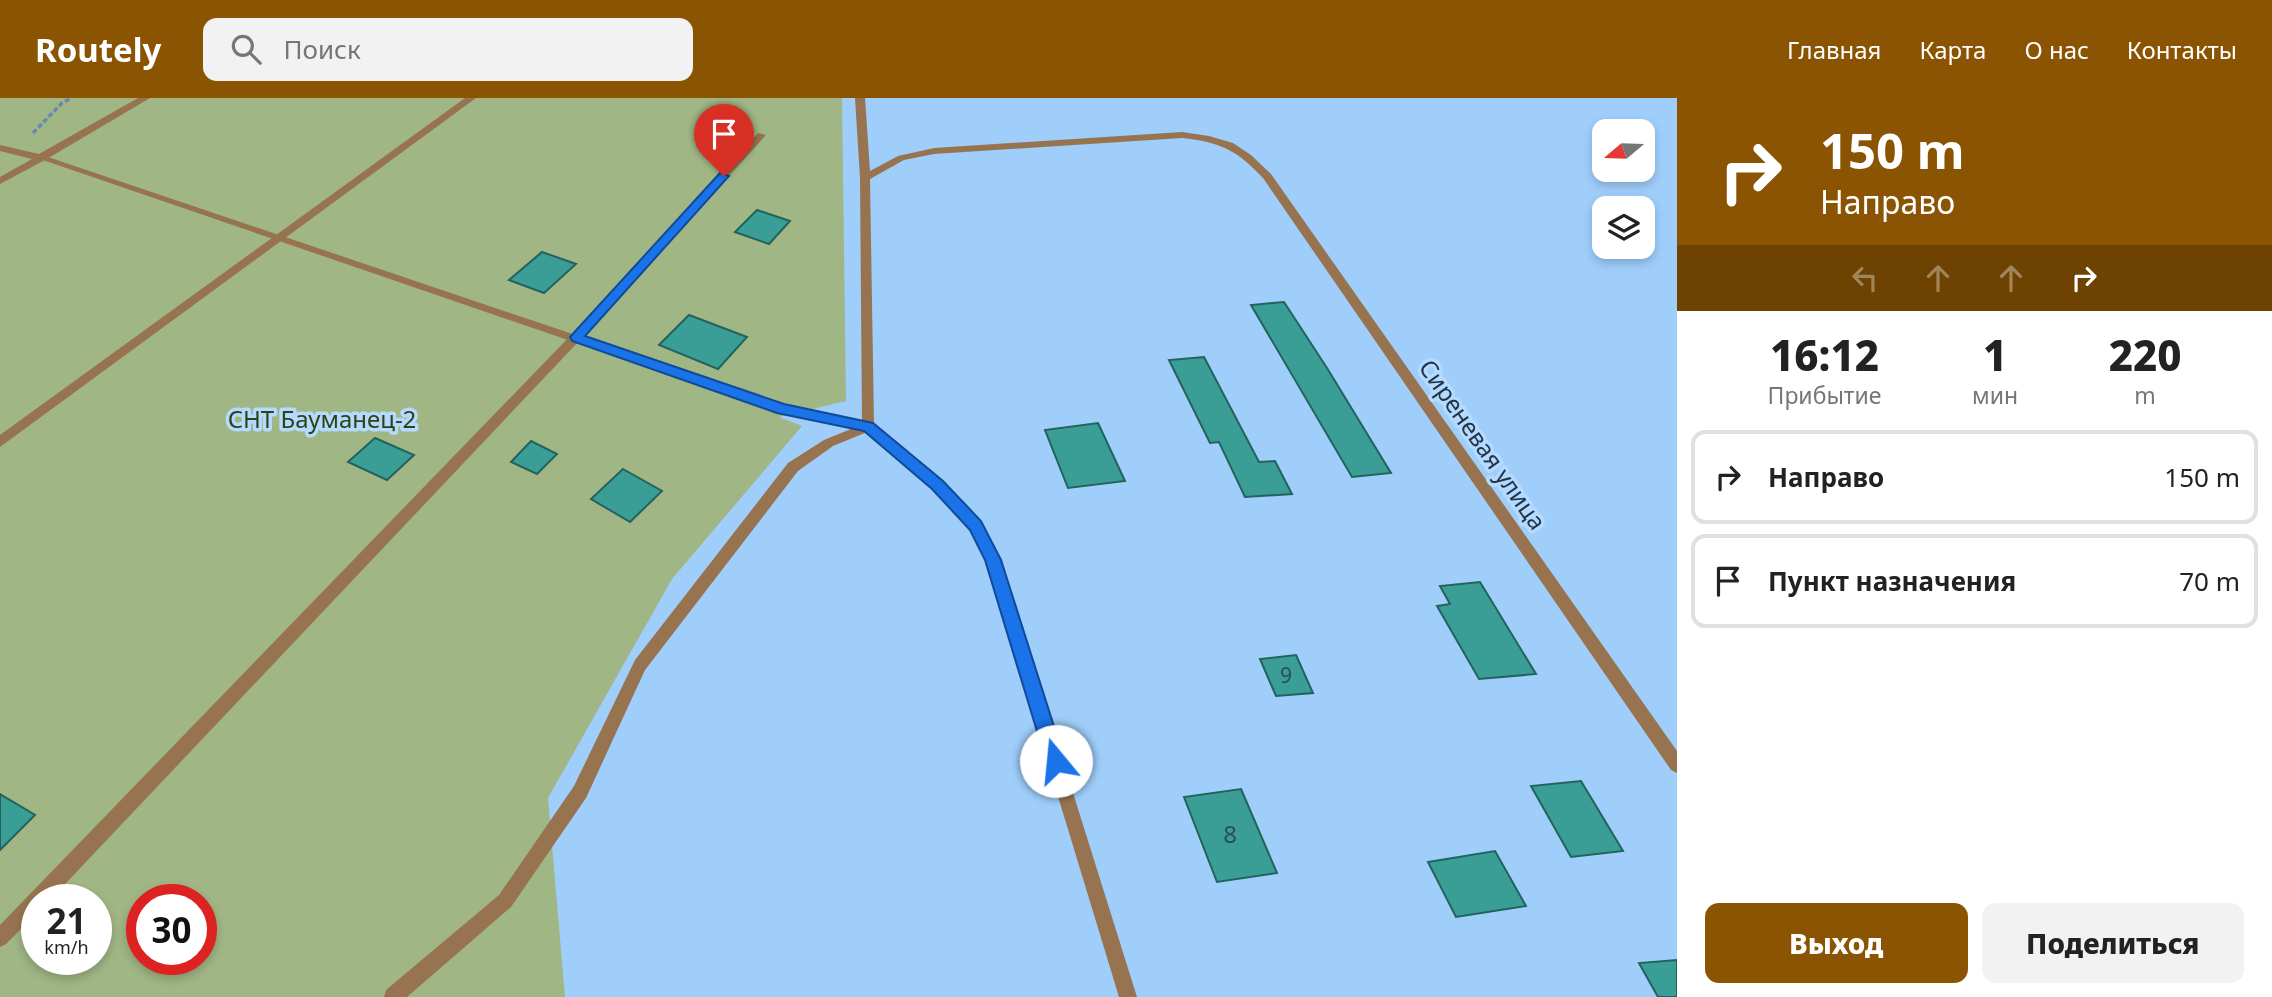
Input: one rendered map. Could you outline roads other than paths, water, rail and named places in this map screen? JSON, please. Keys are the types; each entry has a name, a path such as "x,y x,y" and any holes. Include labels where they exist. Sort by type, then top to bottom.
{"street":[{"path":"0,181 145,98"},
{"path":"0,442 471,98"},
{"path":"860,98 865,178 868,427"},
{"path":"52,884 576,337 761,135"},
{"name":"Сиреневая улица","path":"865,178 901,158 934,151 1133,136 1207,137 1247,153 1275,186 1677,765"},
{"path":"0,148 42,158 782,409 868,427 937,485 966,515 975,525 993,560 1128,997"},
{"path":"393,997 505,901 580,792 640,665 793,467 832,440 868,427"},
{"path":"0,938 21,916"}],"park label":[{"name":"СНТ Бауманец-2","path":"322,420"}]}
